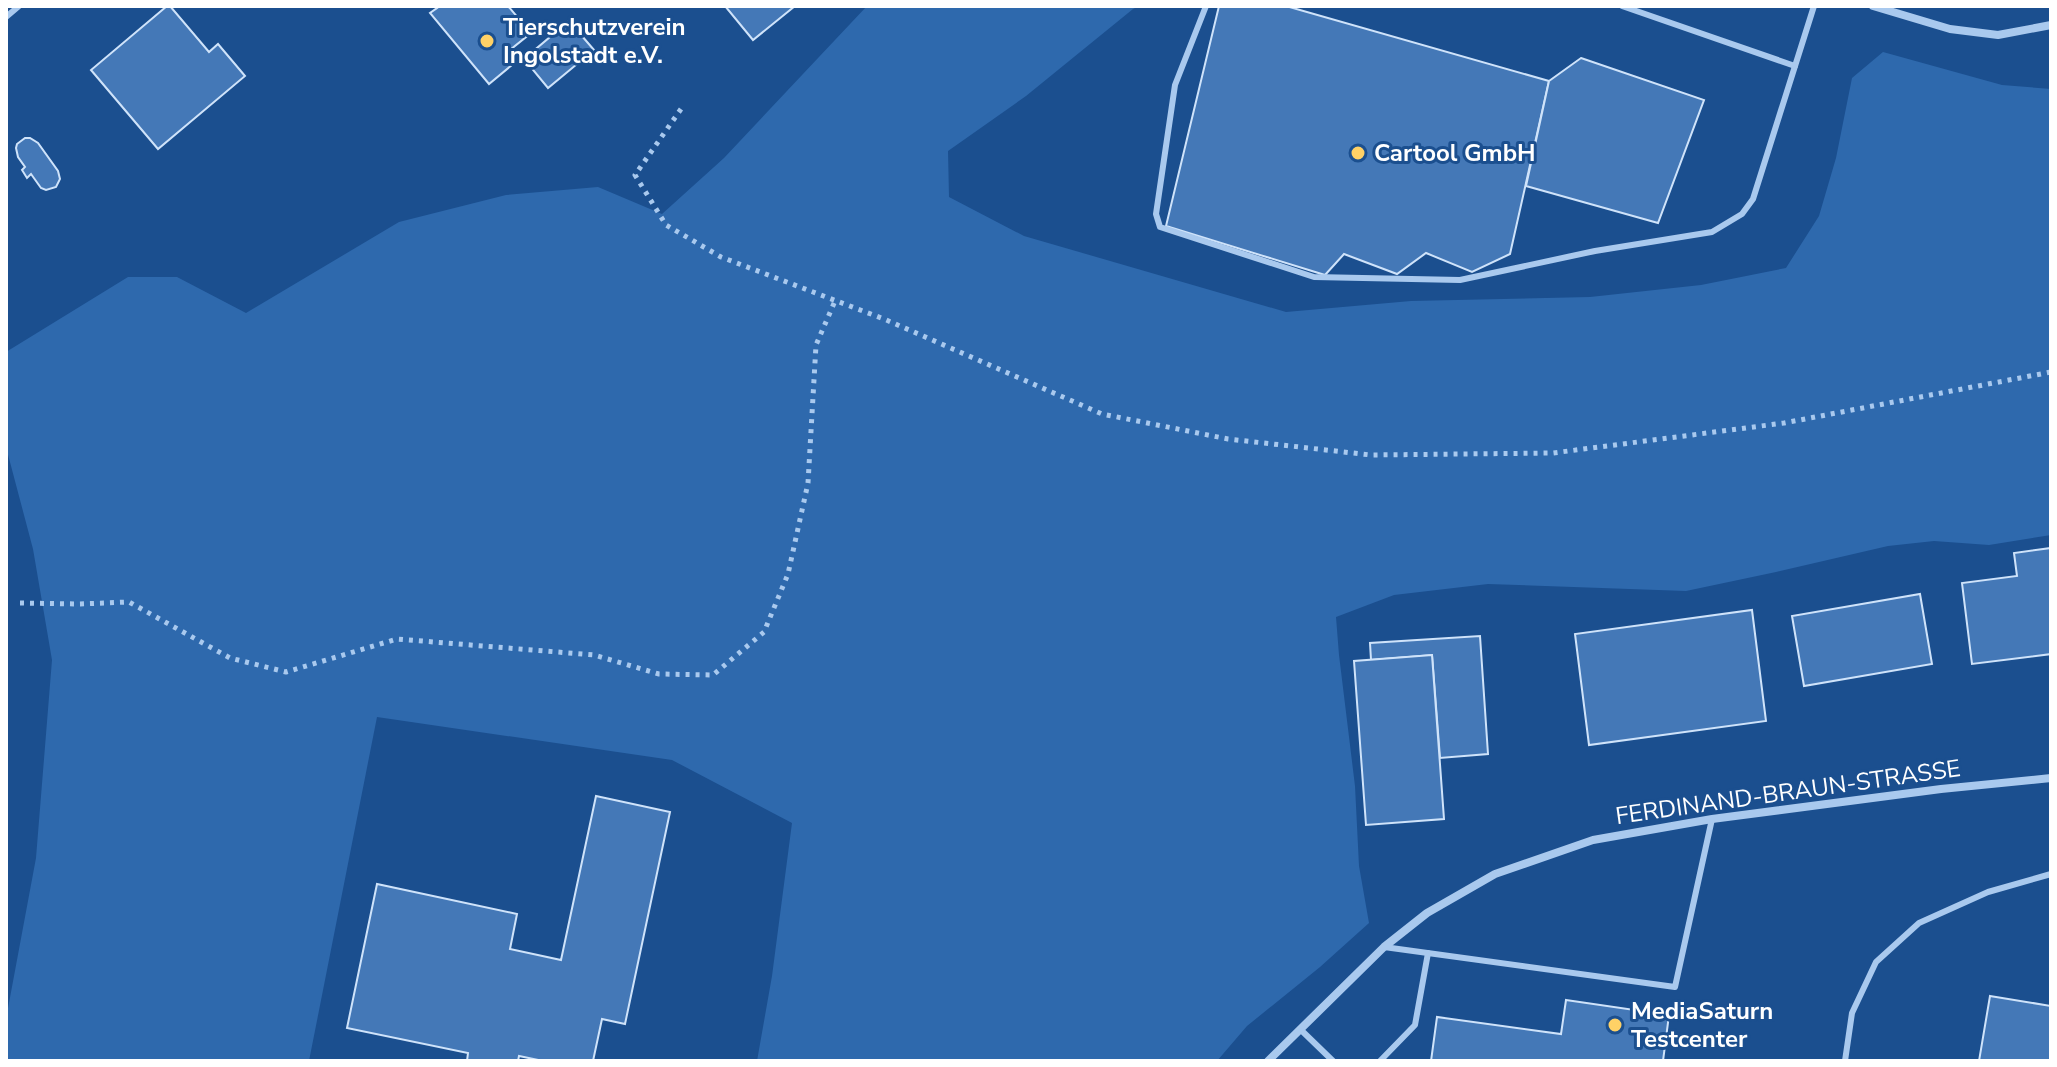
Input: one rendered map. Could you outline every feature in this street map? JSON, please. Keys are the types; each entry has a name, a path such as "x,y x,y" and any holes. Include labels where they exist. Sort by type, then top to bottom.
{"street":[{"path":"1873,6 1950,29 1998,35 2051,25"},
{"name":"FERDINAND-BRAUN-STRASSE","path":"1268,1061 1384,947 1427,913 1495,874 1593,840 1712,819 2051,778"}],"lane":[{"path":"6,17 19,6"},
{"path":"1206,6 1175,85 1156,214 1160,227 1314,277 1460,280 1595,251 1712,232 1742,214 1753,199 1814,6"},
{"path":"1622,6 1795,66"},
{"path":"1384,947 1675,987 1712,819"},
{"path":"1845,1061 1852,1013 1876,962 1919,923 1988,892 2051,874"},
{"path":"1380,1061 1415,1025 1428,953"},
{"path":"1300,1029 1333,1061"}],"path":[{"path":"681,109 635,175 666,225 721,257 884,319 1102,414 1228,439 1371,455 1568,451 1784,423 2051,372"},
{"path":"20,603 129,602 230,658 286,672 397,639 594,655 659,674 713,675 764,632 788,574 808,483 816,345 835,301"}],"shaded area":[{"path":"867,6 1139,6 1026,96 948,151 949,197 1024,236 1286,312 1411,301 1590,297 1701,285 1786,268 1819,216 1836,158 1852,78 1883,52 2002,85 2051,89 2051,535 1989,545 1934,541 1888,546 1686,591 1488,584 1394,595 1336,617 1355,786 1359,866 1369,923 1247,1026 1217,1061 757,1061 772,976 792,823 672,760 377,717 309,1061 6,1061 6,1019 36,858 52,660 33,549 6,447 6,352 128,277 177,277 246,313 399,222 506,195 598,187 662,214 724,158"}],"building":[{"path":"167,6 209,52 218,44 245,76 158,149 91,70"},
{"name":"Tierschutzverein Ingolstadt e.V.","path":"435,6 508,6 531,33 510,50 518,60 489,84 430,13 437,8"},
{"path":"725,6 795,6 753,40"},
{"name":"Cartool GmbH","path":"1219,6 1286,6 1549,81 1510,254 1472,272 1426,253 1397,274 1344,254 1325,275 1166,226"},
{"path":"569,21 594,50 548,88 524,59"},
{"path":"1581,58 1704,100 1658,223 1526,186 1549,81"},
{"path":"25,138 38,143 58,171 60,179 56,187 46,190 31,174 27,178 16,148"},
{"path":"2051,548 2051,654 1972,664 1962,583 2017,576 2014,553"},
{"path":"1920,594 1932,664 1804,686 1792,616"},
{"path":"1752,610 1766,721 1589,745 1575,634"},
{"path":"1480,636 1488,754 1440,758 1432,655 1371,660 1370,643"},
{"path":"1432,655 1444,819 1366,825 1354,661"},
{"path":"596,796 670,812 625,1024 602,1019 593,1061 543,1061 519,1056 518,1061 467,1061 468,1053 347,1028 377,884 517,914 510,949 561,960"},
{"path":"1990,996 2051,1006 2051,1061 1979,1061"},
{"name":"MediaSaturn Testcenter","path":"1566,1000 1669,1015 1663,1061 1431,1061 1437,1017 1561,1034"}],"place":[{"name":"Tierschutzverein Ingolstadt e.V.","path":"487,41"},
{"name":"Cartool GmbH","path":"1358,153"},
{"name":"MediaSaturn Testcenter","path":"1615,1025"}]}
